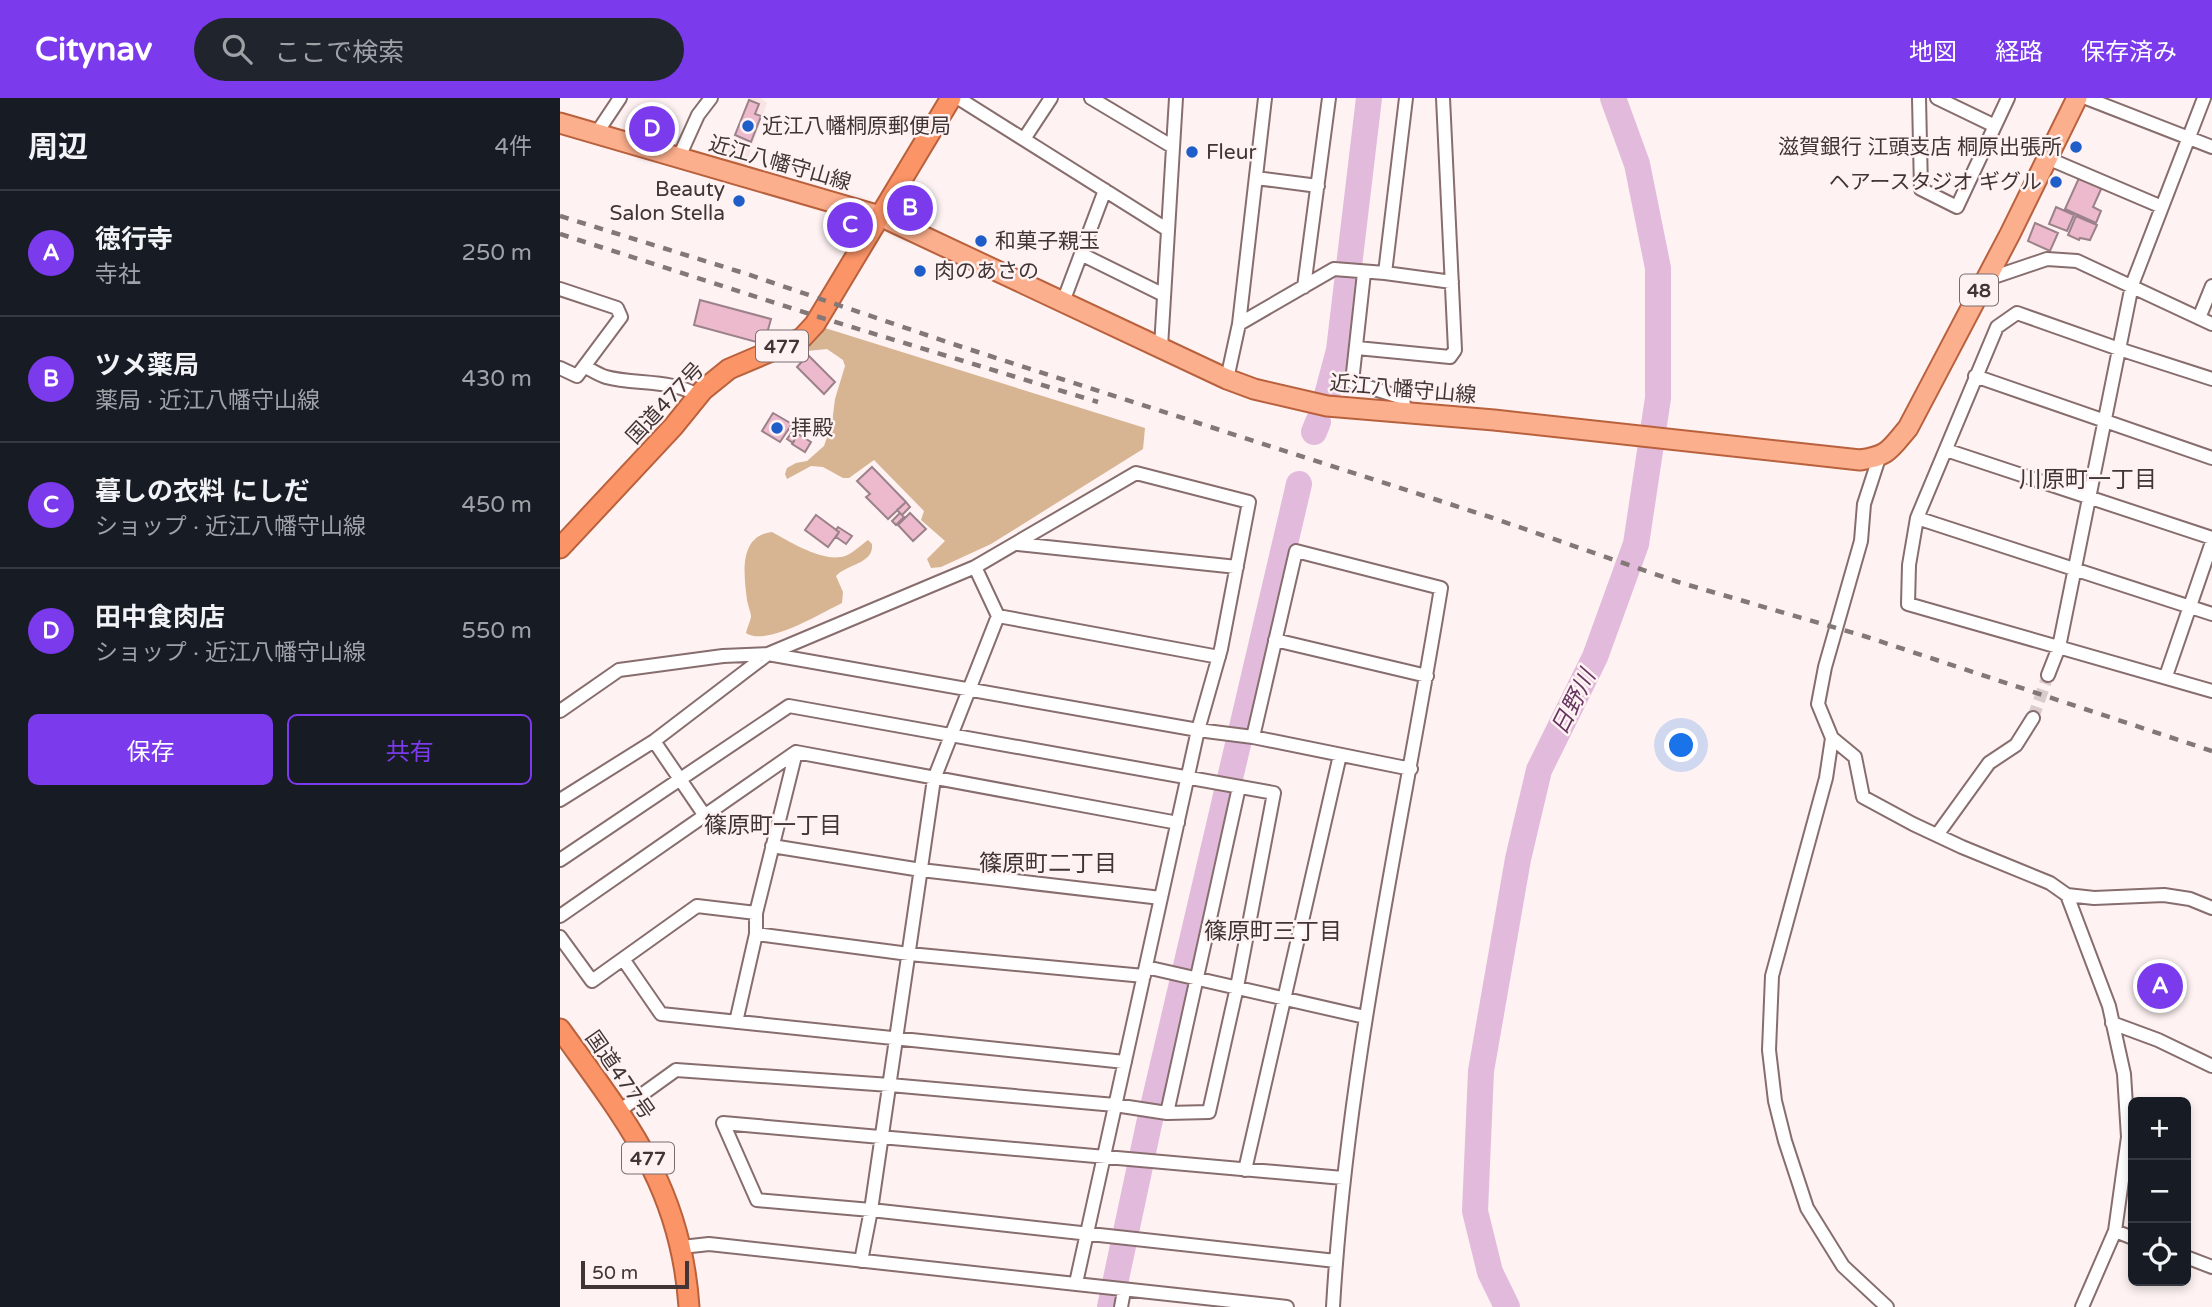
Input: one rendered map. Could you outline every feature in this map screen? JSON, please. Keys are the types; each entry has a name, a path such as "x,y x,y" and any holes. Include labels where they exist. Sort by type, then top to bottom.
{"highway":[{"name":"国道477号","path":"560,548 699,396 729,369 802,338 815,324 951,98"},
{"name":"国道477号","path":"560,1029 619,1111 642,1147 663,1189 682,1247 689,1307"}],"main road":[{"name":"48","path":"1870,459 1887,453 1908,428 2010,234 2077,98"},
{"name":"近江八幡守山線","path":"560,123 880,216 1227,379 1254,389 1327,406 1870,459"}],"street":[{"path":"596,134 620,98"},
{"path":"679,157 698,115 711,98"},
{"path":"958,98 1168,230"},
{"path":"1024,139 1051,98"},
{"path":"1091,98 1173,147"},
{"path":"1161,347 1176,98"},
{"path":"1227,379 1239,324 1265,98"},
{"path":"1304,288 1329,98"},
{"path":"1385,273 1406,98"},
{"path":"1357,348 1450,357 1455,350 1443,98"},
{"path":"1919,98 1921,189 1957,207 2008,98"},
{"path":"1937,98 1995,126"},
{"path":"2086,98 2212,147"},
{"path":"2048,675 2060,647 2132,285 2204,98"},
{"path":"2047,158 2162,207"},
{"path":"1256,178 1318,186"},
{"path":"1063,302 1105,190"},
{"path":"1080,254 1164,295"},
{"path":"1984,280 2047,259 2077,261 2212,324"},
{"path":"1239,324 1334,269 1452,282"},
{"path":"1360,272 1357,348 1352,382 1403,398 1405,413"},
{"path":"2199,318 2212,286"},
{"path":"560,289 617,308 621,317 577,376 560,368"},
{"path":"2212,379 2017,313 1997,327 1917,518 1909,565 1908,604 2212,691"},
{"path":"585,367 606,377 676,387 699,396"},
{"path":"1975,376 2212,458"},
{"path":"1946,450 2212,540 2166,676"},
{"path":"1870,459 1861,541 1825,667 1818,704 1832,738 1855,757 1863,797 1937,835 2050,883 2067,895 2094,898 2164,895 2190,899 2212,908"},
{"path":"560,800 654,741 768,654 975,567 1136,473 1249,502 1219,657 1198,730 1076,1283"},
{"path":"1917,518 2212,614"},
{"path":"1017,544 1237,566"},
{"path":"1244,736 1275,640 1296,551 1441,589 1365,1017 1343,1178 1333,1307"},
{"path":"861,1261 890,1085 934,779 998,617 975,567"},
{"path":"998,617 1219,657"},
{"path":"1275,640 1427,676"},
{"path":"560,711 619,670 723,656 768,654 1244,736 1411,769"},
{"path":"560,860 789,706 1275,793 1237,988 1209,1112 1158,1111 890,1085 676,1070 619,1111"},
{"path":"1937,835 1989,763 2015,745 2033,718"},
{"path":"1832,738 1826,778 1772,976 1769,1050 1775,1101 1807,1208 1843,1266 1887,1307"},
{"path":"654,741 705,816"},
{"path":"560,916 796,752 1178,822"},
{"path":"736,1022 756,934 755,913 796,752"},
{"path":"1245,1170 1340,755"},
{"path":"1158,1111 1232,786"},
{"path":"772,846 921,870 1161,898"},
{"path":"2067,895 2109,1006 2124,1074 2128,1137 2115,1231 2082,1307"},
{"path":"560,937 592,981 697,906 755,913"},
{"path":"756,934 909,954 1188,976 1365,1017"},
{"path":"623,959 661,1014 1125,1062"},
{"path":"2112,1023 2158,1040 2212,1066"},
{"path":"1336,1261 757,1200 723,1123 1343,1178"},
{"path":"2115,1231 2128,1236"},
{"path":"682,1247 709,1244 1287,1307"},
{"path":"2191,1259 2212,1267"},
{"path":"1117,1290 1121,1307"}],"shaded area":[{"path":"749,98 761,98 767,103 745,167 724,161"},
{"path":"825,328 1145,428 1143,449 991,544 941,567 931,568 927,559 945,541 921,520 924,511 874,460 849,478 843,478 823,467 811,466 787,479 787,468 807,461 824,446 832,423 835,399 845,366 843,360 827,349 797,352 797,346"},
{"path":"772,532 827,557 845,556 868,540 872,544 871,551 864,560 836,576 843,592 842,603 794,627 766,636 755,636 746,633 751,617 746,590 746,558 753,541"}],"building":[{"name":"近江八幡桐原郵便局","path":"749,100 759,104 755,114 761,116 751,142 735,135"},
{"path":"2079,178 2102,187 2093,207 2101,211 2096,223 2065,209"},
{"path":"2056,207 2074,215 2067,231 2049,224"},
{"path":"2076,216 2097,225 2090,240 2079,240 2068,235"},
{"path":"2035,223 2058,233 2050,251 2028,241"},
{"path":"700,300 771,319 764,344 694,325"},
{"path":"808,355 835,382 824,394 797,367"},
{"name":"拝殿","path":"773,413 792,424 780,442 762,431"},
{"path":"792,432 797,435 793,443 787,439"},
{"path":"798,434 811,442 805,452 792,444"},
{"path":"872,467 906,502 888,519 866,497 870,494 857,481"},
{"path":"906,502 910,507 902,515 897,510"},
{"path":"900,513 904,517 896,525 892,521"},
{"path":"910,513 926,529 913,541 898,525"},
{"path":"816,515 839,532 828,547 805,530"},
{"path":"838,527 852,536 846,544 836,537"}],"waterway":[{"path":"1327,395 1339,350 1369,98"},
{"name":"日野川","path":"1507,1307 1490,1272 1475,1211 1481,1071 1518,859 1539,770 1595,657 1636,544 1658,398 1658,268 1637,164 1613,98"},
{"path":"1314,432 1318,422"},
{"path":"1110,1307 1149,1124 1299,484"}],"tunnel":[{"path":"2033,718 2048,675"}],"railway":[{"path":"560,216 747,274 956,345 1490,517 1678,582 1864,636 2212,751"},
{"path":"560,234 1098,402"}],"place":[{"name":"近江八幡桐原郵便局","path":"748,126"},
{"name":"田中食肉店","path":"652,129"},
{"name":"滋賀銀行 江頭支店 桐原出張所","path":"2076,147"},
{"name":"Fleur","path":"1192,152"},
{"name":"ヘアースタジオ ギグル","path":"2056,182"},
{"name":"Beauty Salon Stella","path":"739,201"},
{"name":"ツメ薬局","path":"910,208"},
{"name":"暮しの衣料 にしだ","path":"850,225"},
{"name":"和菓子親玉","path":"981,241"},
{"name":"肉のあさの","path":"920,271"},
{"name":"拝殿","path":"777,428"},
{"name":"徳行寺","path":"2160,986"}],"district":[{"name":"川原町一丁目","path":"2088,479"},
{"name":"篠原町一丁目","path":"773,825"},
{"name":"篠原町二丁目","path":"1048,863"},
{"name":"篠原町三丁目","path":"1273,931"}]}
